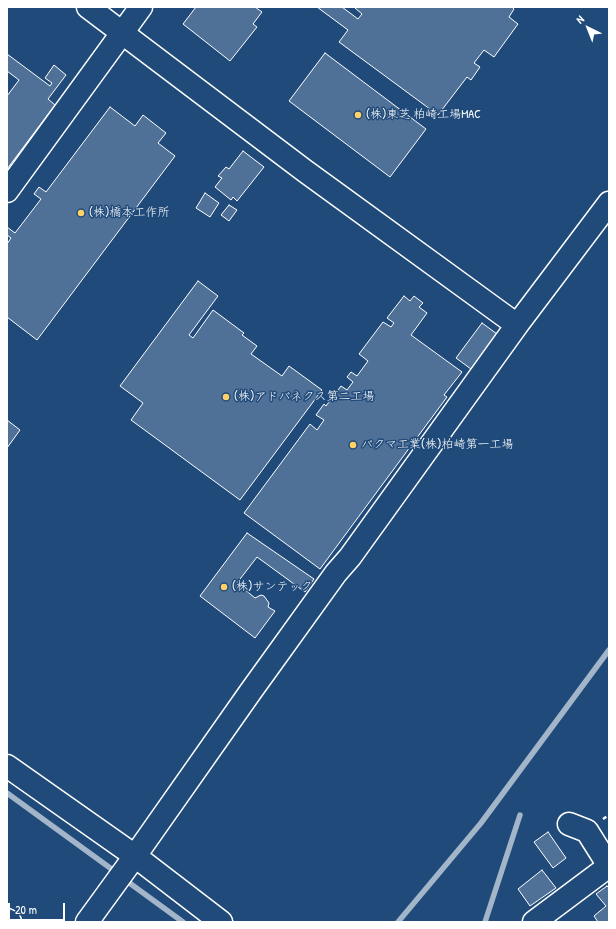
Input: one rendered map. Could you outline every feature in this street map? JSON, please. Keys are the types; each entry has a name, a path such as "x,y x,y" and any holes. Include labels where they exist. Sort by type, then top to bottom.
{"street":[{"path":"88,7 305,172 517,325"},
{"path":"7,191 141,7"},
{"path":"87,922 336,573 350,557 517,325 609,203"},
{"path":"7,766 135,856 221,922"},
{"path":"534,922 609,866 587,831 569,824"}],"building":[{"path":"196,7 255,7 262,12 253,24 257,27 230,61 183,24"},
{"path":"317,7 342,7 358,19 362,14 355,8 356,7 512,7 514,9 509,17 518,24 494,57 484,50 474,63 480,67 471,80 467,77 438,115 339,42 348,30"},
{"name":"(株)東芝 柏崎工場MAC","path":"325,53 426,129 390,177 289,101"},
{"path":"7,54 50,86 52,83 45,78 54,65 66,75 48,99 55,105 7,169 7,96 19,80 7,71"},
{"name":"(株)橋本工作所","path":"110,107 135,126 143,115 166,133 158,143 175,156 37,340 7,317 7,244 11,238 7,235 7,227 15,233 41,199 34,194 39,187 46,192"},
{"path":"243,151 264,167 237,201 233,197 231,200 215,187 222,178 218,176 226,167 229,169"},
{"path":"205,193 219,203 210,217 196,208"},
{"path":"229,205 237,210 229,221 221,215"},
{"name":"(株)アドバネクス第二工場","path":"198,281 218,296 189,335 193,338 213,310 244,333 242,335 257,346 251,354 282,376 289,366 322,390 240,500 131,420 143,403 120,386"},
{"name":"バクマ工業(株)柏崎第一工場","path":"404,296 410,301 414,296 423,303 419,307 427,313 411,335 462,372 444,395 447,397 320,569 244,513 310,424 317,430 324,420 316,415 324,404 326,406 341,386 347,390 353,382 347,377 351,372 357,376 368,361 359,354 383,322 391,327 394,323 387,318"},
{"path":"482,323 497,334 471,369 456,358"},
{"path":"7,420 20,430 7,448"},
{"name":"(株)サンテック","path":"247,533 314,579 305,592 257,557 237,583 255,598 261,595 264,596 269,603 268,607 275,611 255,638 200,596"},
{"path":"548,832 566,858 553,868 534,842"},
{"path":"542,870 556,888 530,906 518,889"},
{"path":"607,886 609,888 609,922 598,922 594,916 606,906 596,894"}],"waterway":[{"path":"398,922 481,823 609,650"},
{"path":"7,793 117,873"},
{"path":"485,922 520,815"},
{"path":"124,879 183,922"}],"place":[{"name":"(株)東芝 柏崎工場MAC","path":"358,115"},
{"name":"(株)橋本工作所","path":"81,213"},
{"name":"(株)アドバネクス第二工場","path":"226,397"},
{"name":"バクマ工業(株)柏崎第一工場","path":"353,445"},
{"name":"(株)サンテック","path":"224,587"}]}
